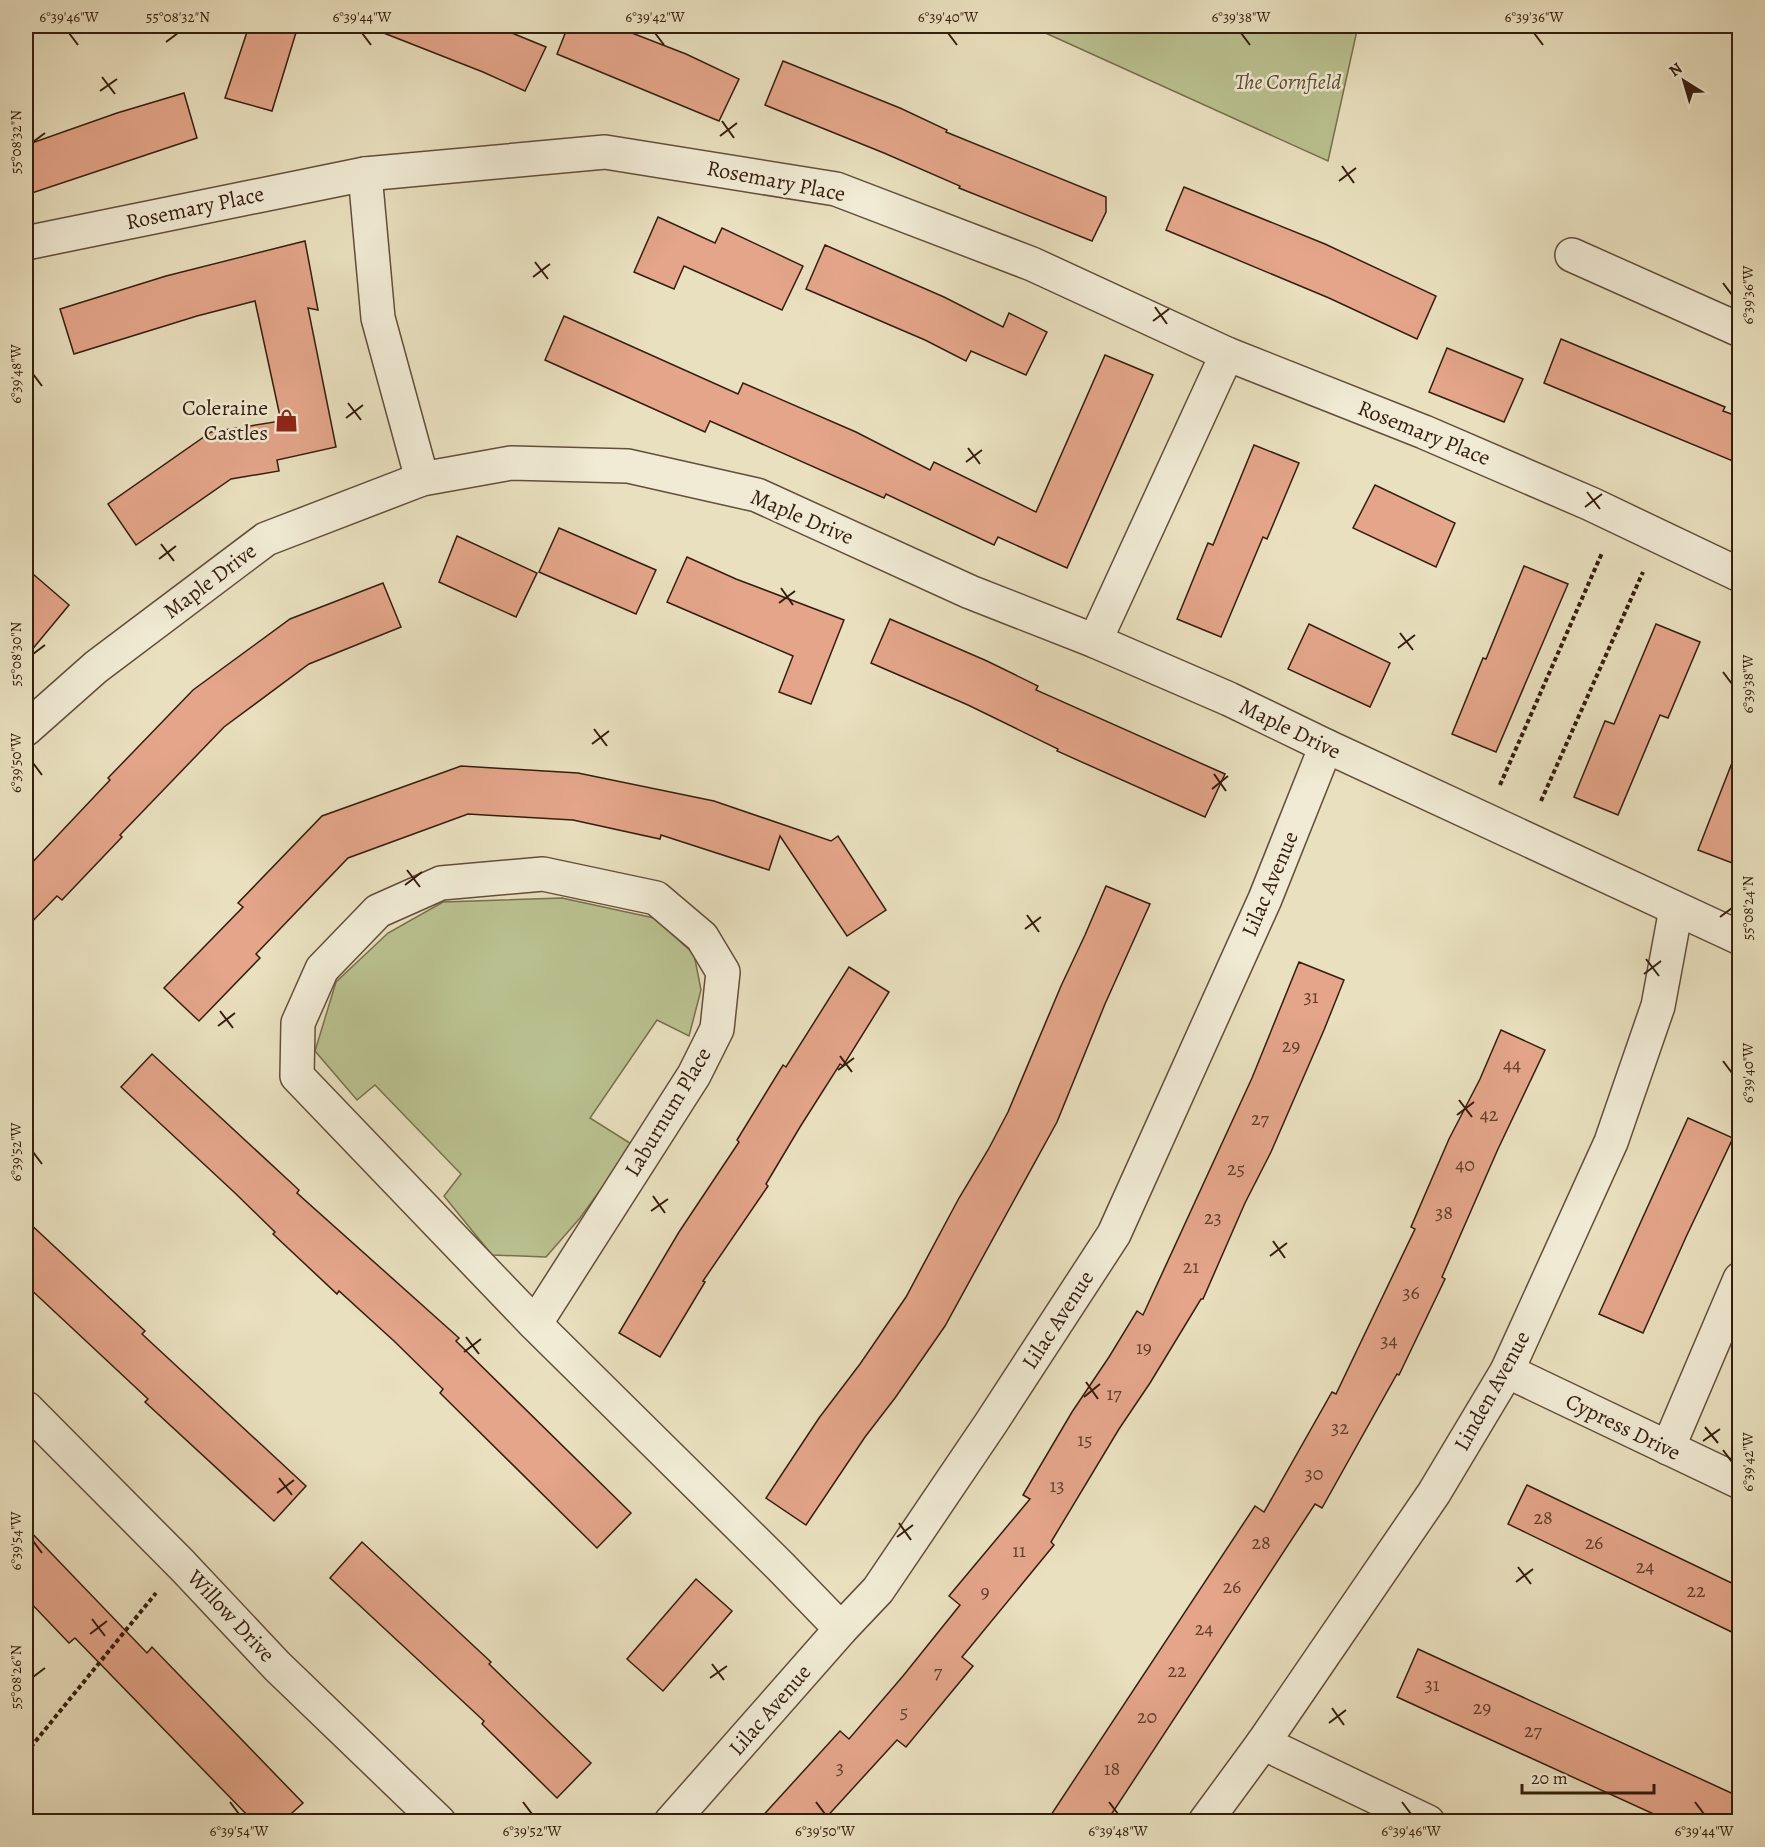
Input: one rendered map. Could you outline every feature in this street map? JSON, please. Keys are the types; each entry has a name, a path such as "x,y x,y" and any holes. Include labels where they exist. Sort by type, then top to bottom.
{"street":[{"name":"Rosemary Place","path":"26,243 365,174 605,152 836,189 1032,264 1227,354 1424,432 1618,517 1740,575"},
{"path":"365,174 378,318 422,479"},
{"path":"1572,255 1740,330"},
{"path":"1095,641 1227,354"},
{"name":"Maple Drive","path":"27,724 96,667 266,539 422,479 511,463 628,466 757,495 970,592 1095,641 1229,699 1740,938"},
{"name":"Lilac Avenue","path":"670,1821 878,1590 991,1423 1114,1234 1265,899 1326,746"},
{"name":"Laburnum Place","path":"535,1324 694,1075 717,1029 723,972 702,936 657,898 543,874 441,883 378,911 322,969 298,1023 297,1076 535,1324 841,1629"},
{"name":"Linden Avenue","path":"1205,1821 1263,1743 1434,1493 1507,1371 1611,1142 1658,1006 1676,909"},
{"path":"1668,1448 1740,1279"},
{"name":"Cypress Drive","path":"1507,1371 1740,1482"},
{"name":"Willow Drive","path":"26,1408 182,1565 278,1666 439,1821"},
{"path":"1263,1743 1428,1821"}],"path":[{"path":"1485,819 1618,517"},
{"path":"1525,837 1659,536"},
{"path":"26,1753 144,1606 182,1565"}],"green space":[{"name":"The Cornfield","path":"1030,26 1358,26 1328,161"},
{"path":"562,898 654,918 694,954 701,990 689,1036 657,1020 590,1118 633,1145 580,1218 546,1257 492,1255 444,1196 461,1174 375,1085 357,1100 315,1051 336,982 388,933 443,902"}],"building":[{"path":"249,26 298,26 272,111 225,98"},
{"path":"372,26 495,26 546,47 525,91 371,28"},
{"path":"568,26 614,26 686,54 739,79 719,121 557,54"},
{"path":"783,61 900,108 947,130 946,132 1106,197 1106,212 1092,241 959,188 960,186 884,153 765,105"},
{"path":"184,93 197,138 26,195 26,145 117,113"},
{"path":"1184,187 1325,244 1436,296 1417,339 1329,298 1166,230"},
{"path":"658,217 715,243 722,228 803,266 782,310 684,266 674,289 634,272"},
{"path":"305,241 318,310 308,308 336,447 277,460 279,471 231,479 136,545 108,504 211,432 281,421 255,301 197,316 74,354 60,309 166,276"},
{"path":"825,245 944,297 1003,327 1009,313 1047,332 1026,375 971,351 966,361 925,340 806,289"},
{"path":"564,316 738,394 743,383 856,432 930,470 934,462 1036,512 1105,355 1153,375 1067,568 998,537 994,545 886,494 884,498 710,421 705,432 545,360"},
{"path":"1561,339 1725,407 1723,411 1740,417 1740,464 1544,383"},
{"path":"1447,348 1523,379 1504,422 1429,392"},
{"path":"1254,445 1299,463 1267,539 1263,537 1221,637 1177,619 1208,543 1213,545"},
{"path":"1375,485 1455,523 1436,567 1353,528"},
{"path":"559,528 656,570 636,614 539,572"},
{"path":"457,536 537,573 516,617 439,582"},
{"path":"687,557 736,579 844,620 811,704 779,692 793,656 667,602"},
{"path":"1524,566 1568,584 1496,752 1452,734"},
{"path":"26,568 69,605 26,657"},
{"path":"383,583 401,627 309,664 224,727 120,835 122,837 62,900 57,896 26,928 26,869 110,780 108,778 193,690 290,619"},
{"path":"890,619 987,661 1038,686 1036,690 1225,774 1205,817 1057,751 1058,749 968,705 871,663"},
{"path":"1309,624 1390,663 1370,707 1288,669"},
{"path":"1656,624 1700,642 1668,718 1660,715 1618,815 1574,797 1605,721 1614,724"},
{"path":"1737,750 1740,750 1740,866 1698,850"},
{"path":"461,766 578,773 714,801 831,841 838,836 886,910 847,936 780,836 769,870 661,835 660,839 573,820 468,814 348,858 256,954 260,958 199,1021 164,988 243,907 238,903 322,816"},
{"path":"1106,886 1150,904 1105,1004 1057,1122 945,1326 865,1437 806,1525 766,1498 819,1418 906,1297 959,1198 988,1150 1008,1112"},
{"path":"1299,962 1344,980 1324,1030 1203,1299 1119,1429 1051,1542 1054,1545 962,1657 973,1666 906,1747 897,1740 823,1821 758,1821 840,1731 849,1739 903,1676 960,1605 949,1596 1030,1499 1023,1495 1072,1412 1137,1311 1143,1315 1252,1078"},
{"path":"849,967 889,992 843,1066 840,1064 800,1127 766,1184 768,1186 703,1281 705,1282 660,1357 619,1333 679,1232 739,1142 737,1140 783,1065 786,1067"},
{"path":"1501,1030 1545,1050 1498,1149 1442,1277 1445,1279 1399,1375 1397,1374 1322,1508 1315,1504 1107,1821 1047,1821 1255,1506 1264,1512 1332,1392 1336,1394 1415,1229 1411,1227 1449,1139 1480,1079"},
{"path":"152,1054 299,1190 297,1193 459,1338 456,1341 631,1513 597,1548 440,1393 443,1389 394,1341 339,1291 337,1294 273,1234 275,1232 235,1193 121,1087"},
{"path":"1688,1118 1733,1138 1643,1333 1599,1314"},
{"path":"26,1220 145,1331 142,1334 306,1486 274,1521 145,1402 148,1399 26,1285"},
{"path":"1527,1485 1740,1587 1740,1636 1508,1524"},
{"path":"26,1527 147,1653 152,1647 303,1803 283,1821 253,1821 75,1638 69,1643 26,1598"},
{"path":"362,1542 491,1662 489,1664 591,1763 557,1798 482,1724 484,1721 330,1578"},
{"path":"696,1579 732,1611 663,1691 627,1659"},
{"path":"1418,1649 1740,1797 1740,1821 1669,1821 1397,1697"}],"place":[{"name":"Coleraine Castles","path":"286,421"}]}
